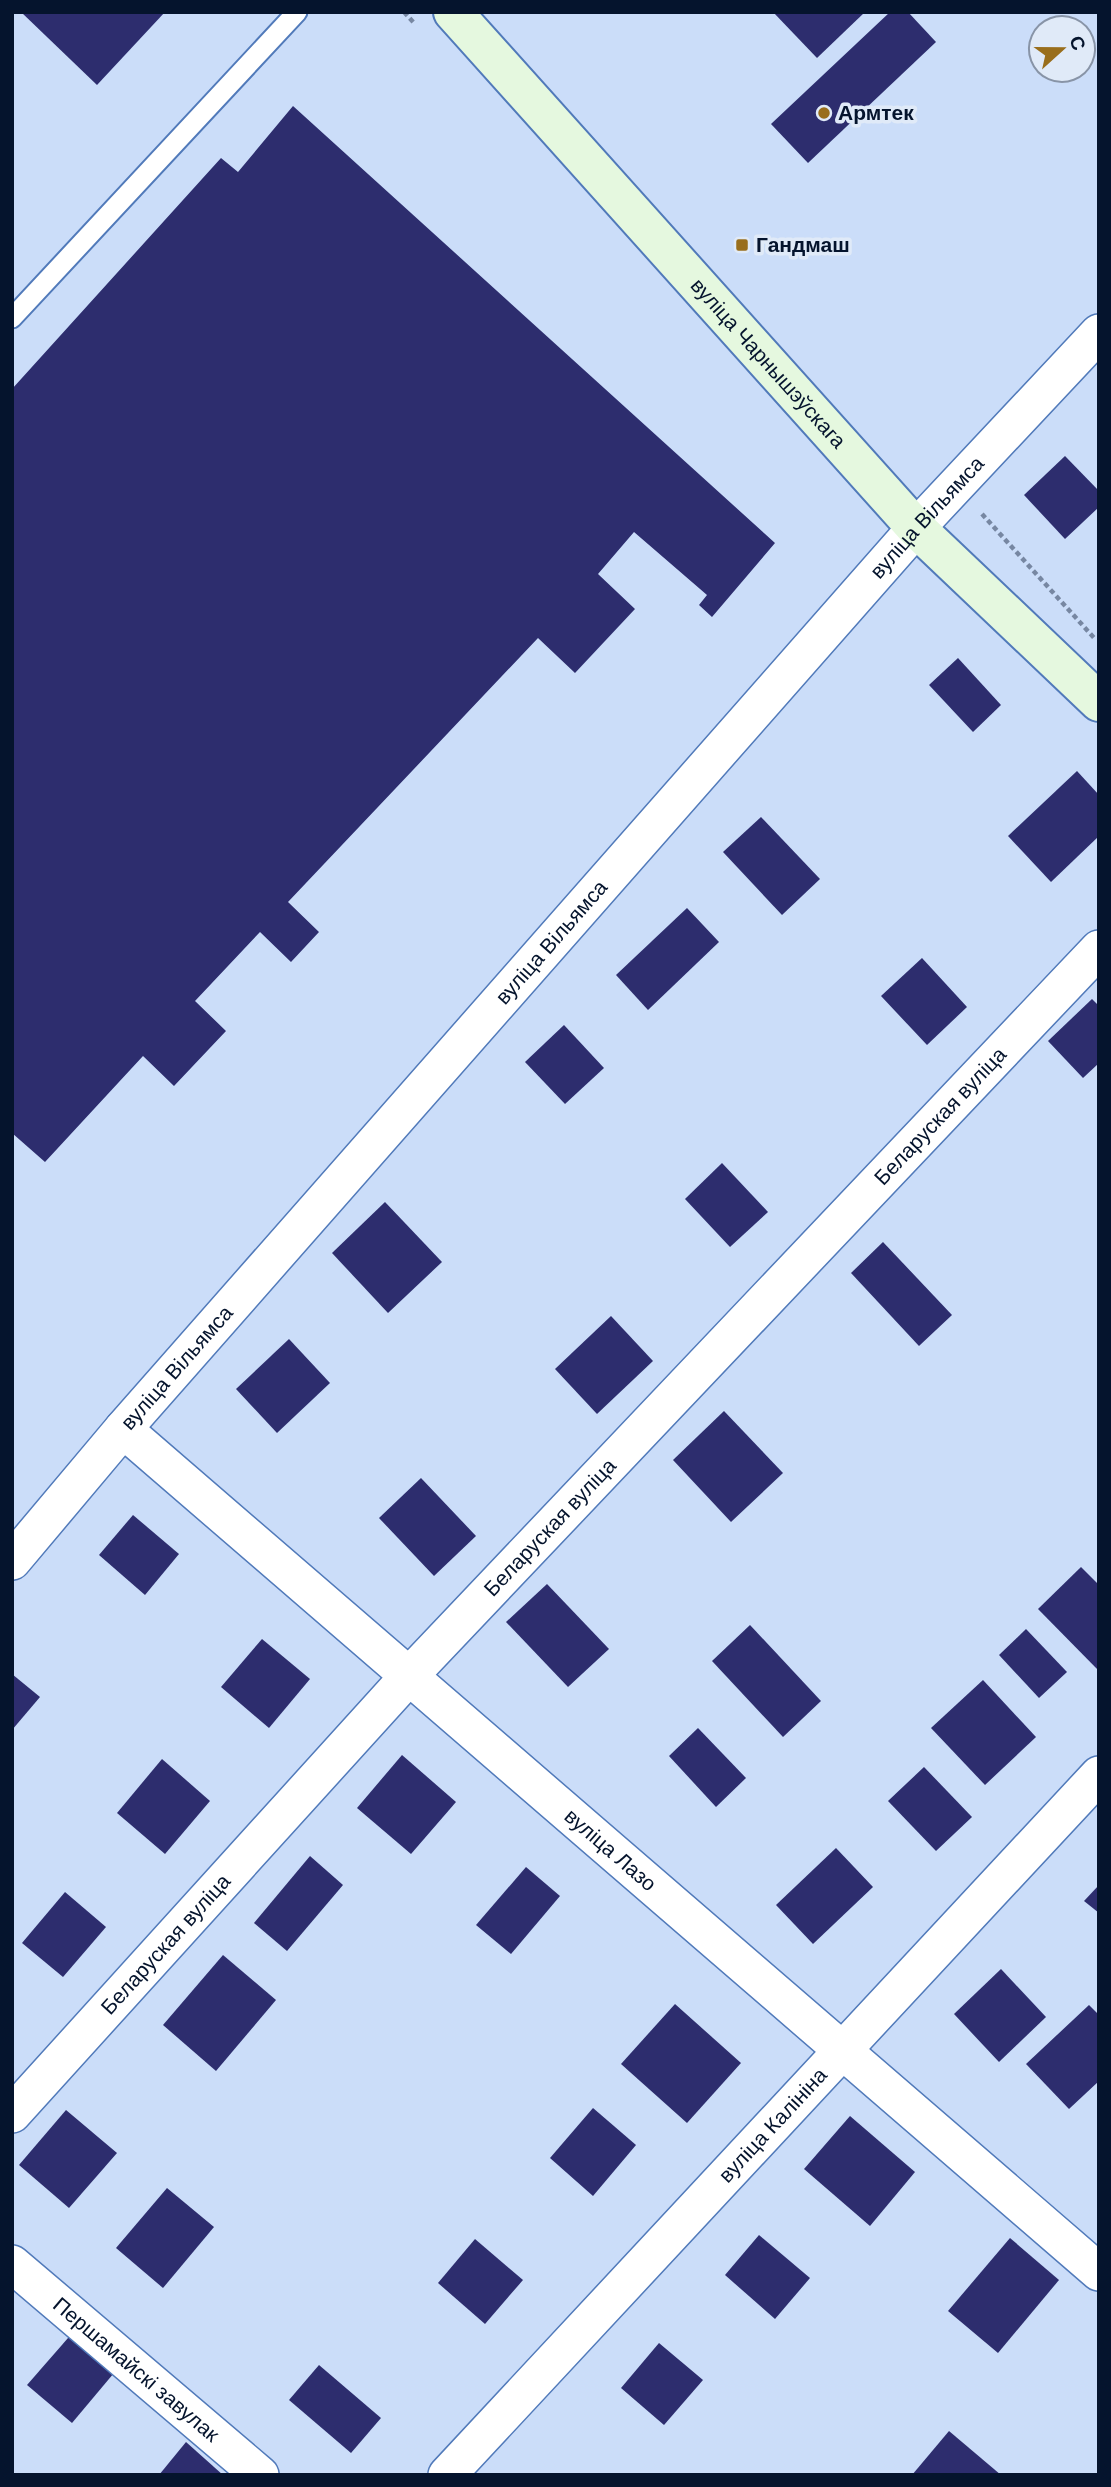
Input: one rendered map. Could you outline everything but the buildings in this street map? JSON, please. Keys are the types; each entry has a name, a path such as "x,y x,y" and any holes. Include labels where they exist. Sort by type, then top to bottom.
{"main road":[{"name":"вуліца Чарнышэўскага","path":"453,12 916,528 1099,702"}],"street":[{"name":"вуліца Вільямса","path":"12,1561 123,1429 916,528 1099,333"},
{"name":"Беларуская вуліца","path":"12,2114 410,1675 1099,949"},
{"name":"вуліца Лазо","path":"123,1429 1099,2272"},
{"name":"вуліца Калініна","path":"447,2475 1099,1775"},
{"name":"Першамайскі завулак","path":"12,2264 260,2475"}],"lane":[{"path":"12,318 297,12"}],"path":[{"path":"956,485 1099,643"}],"place":[{"name":"Армтек","path":"824,113"},
{"name":"Гандмаш","path":"742,245"}]}
